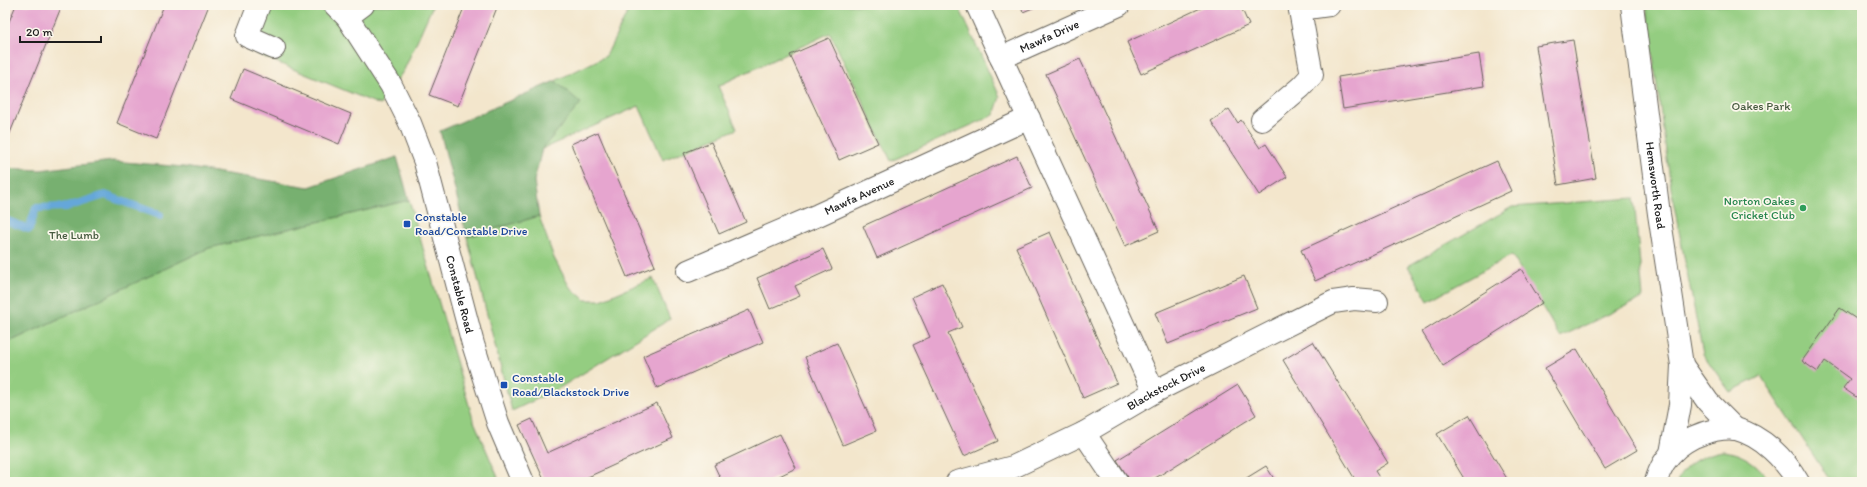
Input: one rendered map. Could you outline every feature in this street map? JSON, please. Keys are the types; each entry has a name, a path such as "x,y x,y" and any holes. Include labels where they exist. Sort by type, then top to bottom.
{"street":[{"path":"260,5 247,36 274,48"},
{"path":"977,5 1154,392"},
{"name":"Mawfa Drive","path":"1001,58 1119,5"},
{"path":"1262,120 1301,87 1312,74 1299,7 1329,5"},
{"name":"Hemsworth Road","path":"1632,5 1659,214 1682,365 1680,405 1671,453"},
{"name":"Constable Road","path":"348,9 391,85 410,124 425,162 473,344 498,424 523,482"},
{"name":"Mawfa Avenue","path":"688,271 818,215 1029,118"},
{"name":"Blackstock Drive","path":"957,482 1014,467 1084,434 1154,392 1333,302 1354,298 1377,301"},
{"name":"Hemsworth Road","path":"1682,365 1708,402 1735,429"},
{"path":"1656,482 1660,469 1671,453 1692,437 1718,430 1735,429 1749,434 1761,441 1791,470 1798,482"},
{"path":"1084,434 1117,482"}],"green space":[{"path":"259,5 433,5 404,70 380,105 247,50"},
{"path":"631,5 813,5 814,8 821,5 958,5 1000,97 994,115 891,161 830,33 718,86 737,129 663,160 639,106 542,149 580,103 555,81 606,56"},
{"name":"Oakes Park","path":"1646,5 1862,5 1862,482 1831,482 1761,376 1730,392 1703,354 1672,195"},
{"path":"555,81 581,103 542,149 534,181 539,216 467,237 440,131"},
{"name":"The Lumb","path":"397,157 409,200 209,248 5,344 5,168 40,170 112,161 184,167 309,187"},
{"path":"1634,198 1643,298 1560,337 1512,255 1428,301 1408,266 1512,207"},
{"path":"409,200 473,419 500,482 5,482 5,344 209,248"},
{"path":"539,216 554,258 569,286 585,300 601,300 653,278 670,319 558,389 512,411 467,237"},
{"path":"1723,451 1744,457 1756,465 1770,482 1677,482 1680,475 1696,460 1709,454"}],"building":[{"path":"16,5 62,5 8,138 5,137 5,31"},
{"path":"164,5 209,5 156,139 117,123"},
{"path":"465,5 498,5 458,106 429,95"},
{"path":"1021,5 1040,5 1023,12"},
{"path":"1207,5 1240,5 1249,25 1141,74 1127,42"},
{"path":"829,38 878,143 839,160 790,55"},
{"path":"1573,40 1596,178 1558,185 1536,46"},
{"path":"1479,54 1484,86 1343,109 1338,77"},
{"path":"1080,59 1159,231 1125,246 1046,74"},
{"path":"243,69 351,114 339,144 231,99"},
{"path":"1229,109 1238,123 1241,120 1260,148 1266,144 1287,177 1259,195 1211,121"},
{"path":"598,132 655,266 627,277 571,144"},
{"path":"711,142 746,222 719,234 684,153"},
{"path":"1017,156 1032,188 877,258 863,226"},
{"path":"1497,161 1511,191 1315,281 1301,250"},
{"path":"1050,232 1117,383 1083,398 1016,247"},
{"path":"823,249 832,269 795,286 800,296 770,309 757,278"},
{"path":"1521,269 1542,303 1443,366 1422,332"},
{"path":"1244,276 1257,308 1168,344 1155,313"},
{"path":"942,283 962,327 948,333 998,441 964,456 913,345 930,337 912,297"},
{"path":"1840,308 1862,323 1862,401 1843,388 1850,379 1825,361 1818,372 1802,361"},
{"path":"749,310 763,342 657,388 643,356"},
{"path":"1313,342 1388,463 1375,471 1382,482 1355,482 1356,481 1283,360"},
{"path":"837,343 876,431 843,445 805,357"},
{"path":"1577,349 1637,450 1605,469 1545,368"},
{"path":"1238,385 1256,415 1149,482 1131,482 1117,460"},
{"path":"657,403 673,438 577,482 556,482 554,478 545,482 519,425 532,419 547,453"},
{"path":"1469,415 1509,482 1466,482 1437,434"},
{"path":"780,434 796,468 767,482 722,482 714,465"},
{"path":"1266,466 1276,482 1240,482"}],"waterway":[{"path":"5,220 29,229 36,208 67,207 105,195 160,215"}],"place":[{"name":"Norton Oakes Cricket Club","path":"1803,208"},
{"name":"Constable Road/Constable Drive","path":"407,224"},
{"name":"Constable Road/Blackstock Drive","path":"504,385"}]}
